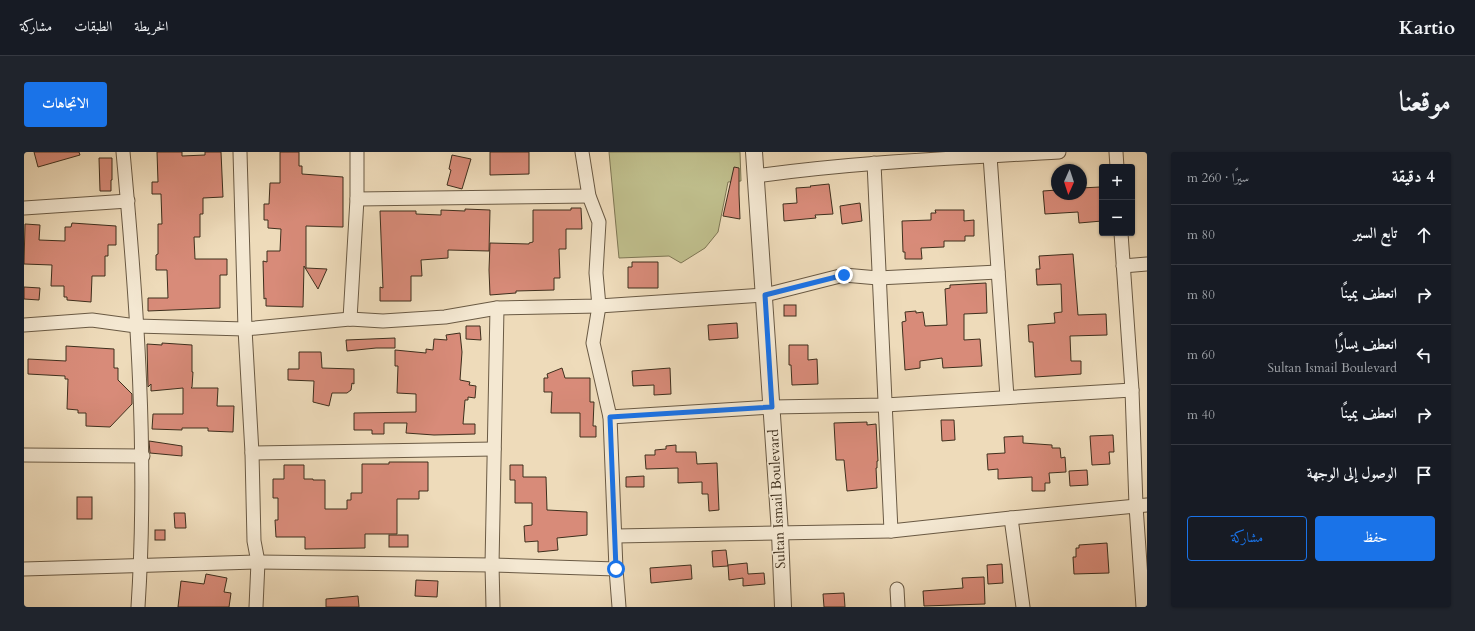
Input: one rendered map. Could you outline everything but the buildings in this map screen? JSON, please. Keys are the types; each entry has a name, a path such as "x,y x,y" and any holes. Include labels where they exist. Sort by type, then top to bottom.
{"street":[{"path":"123,152 128,201 143,456 141,565 138,607"},
{"path":"240,152 245,329 252,453 254,541 258,562 256,607"},
{"path":"350,319 357,199 357,152"},
{"path":"582,152 589,196 599,222 596,273 599,306 593,343 610,417 619,607"},
{"name":"Sultan Ismail Boulevard","path":"754,152 765,295 780,533 783,607"},
{"path":"756,176 813,168 956,155 990,156 1059,152"},
{"path":"1116,152 1117,164"},
{"path":"990,156 1006,397"},
{"path":"874,163 878,278 886,405 891,531"},
{"path":"357,199 589,196"},
{"path":"24,208 128,201"},
{"path":"1121,236 1142,505 1143,607"},
{"path":"1123,266 1147,264"},
{"path":"24,325 92,320 136,326 245,329 350,319 383,321 445,317 497,308 599,306 765,295 844,275 878,278 998,272"},
{"path":"493,607 492,565 497,308"},
{"path":"610,417 772,407 886,405 1132,390"},
{"path":"252,453 494,449"},
{"path":"24,455 143,456"},
{"path":"616,536 891,531 1142,505"},
{"path":"1011,518 1023,607"},
{"path":"24,569 258,562 492,565 616,569"},
{"path":"897,589 898,607"}],"shaded area":[{"path":"609,152 740,152 741,181 728,182 718,232 705,248 681,263 669,256 619,258"}],"route":[{"path":"616,569 616,536 610,417 772,407 765,295 844,275"}]}
